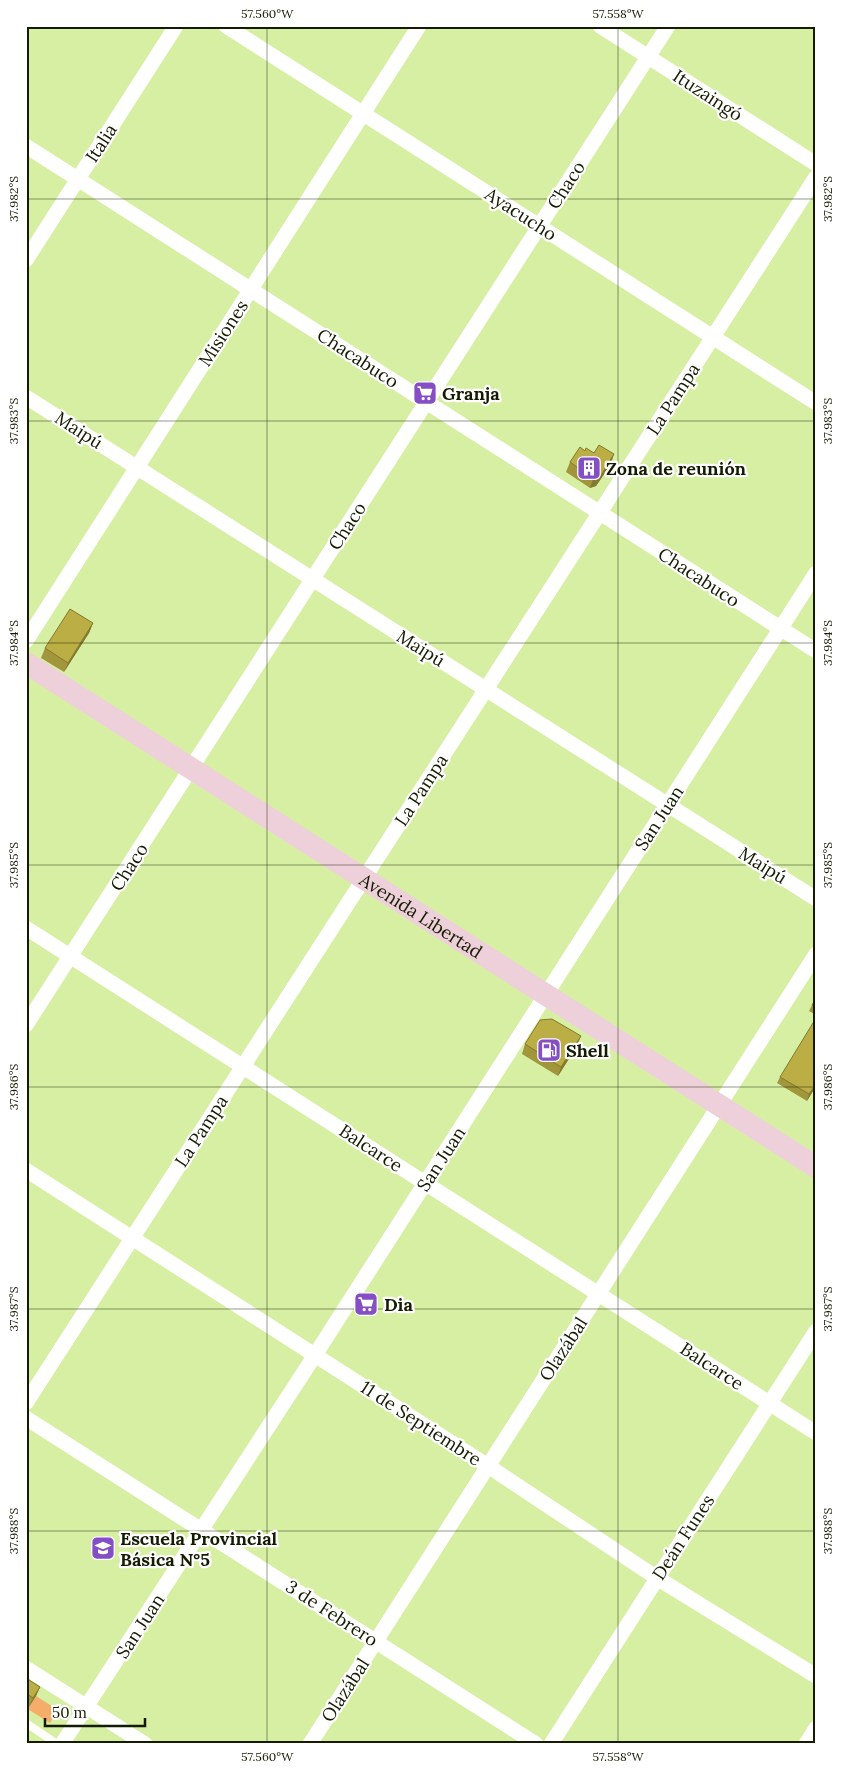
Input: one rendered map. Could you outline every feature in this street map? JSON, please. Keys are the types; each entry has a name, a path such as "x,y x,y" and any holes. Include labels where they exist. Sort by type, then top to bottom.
{"main road":[{"name":"Avenida Libertad","path":"26,663 816,1167"}],"street":[{"name":"Italia","path":"26,260 176,26"},
{"name":"Ayacucho","path":"226,26 816,403"},
{"name":"Misiones","path":"26,641 419,26"},
{"name":"Ituzaingó","path":"600,26 816,164"},
{"name":"Chaco","path":"26,1025 668,26"},
{"name":"Chacabuco","path":"26,146 816,651"},
{"name":"La Pampa","path":"26,1403 816,177"},
{"name":"Maipú","path":"26,397 816,899"},
{"name":"San Juan","path":"62,1744 203,1530 816,573"},
{"name":"Balcarce","path":"26,928 816,1433"},
{"name":"Olazábal","path":"310,1744 816,954"},
{"name":"11 de Septiembre","path":"26,1170 488,1466 657,1578 816,1676"},
{"name":"Deán Funes","path":"551,1744 816,1330"},
{"name":"3 de Febrero","path":"26,1418 536,1744"},
{"path":"26,1668 145,1744"},
{"path":"806,1744 816,1728"}],"lane":[{"path":"26,1723 57,1744"}],"shaded area":[{"path":"36,1696 58,1710 50,1723 26,1708 26,1705 29,1707"}],"building":[{"path":"599,445 614,454 600,477 593,479 570,462 580,447 585,451 586,448 594,453"},
{"path":"70,609 93,623 68,663 45,648"},
{"path":"816,998 816,1007 812,1005"},
{"path":"816,1018 816,1084 809,1094 780,1077"},
{"name":"Shell","path":"552,1019 581,1036 561,1067 525,1044 540,1020"},
{"path":"26,1678 40,1687 33,1698 26,1693"}],"place":[{"name":"Granja","path":"425,393"},
{"name":"Zona de reunión","path":"589,468"},
{"name":"Shell","path":"549,1050"},
{"name":"Dia","path":"366,1304"},
{"name":"Escuela Provincial Básica N°5","path":"103,1548"}]}
